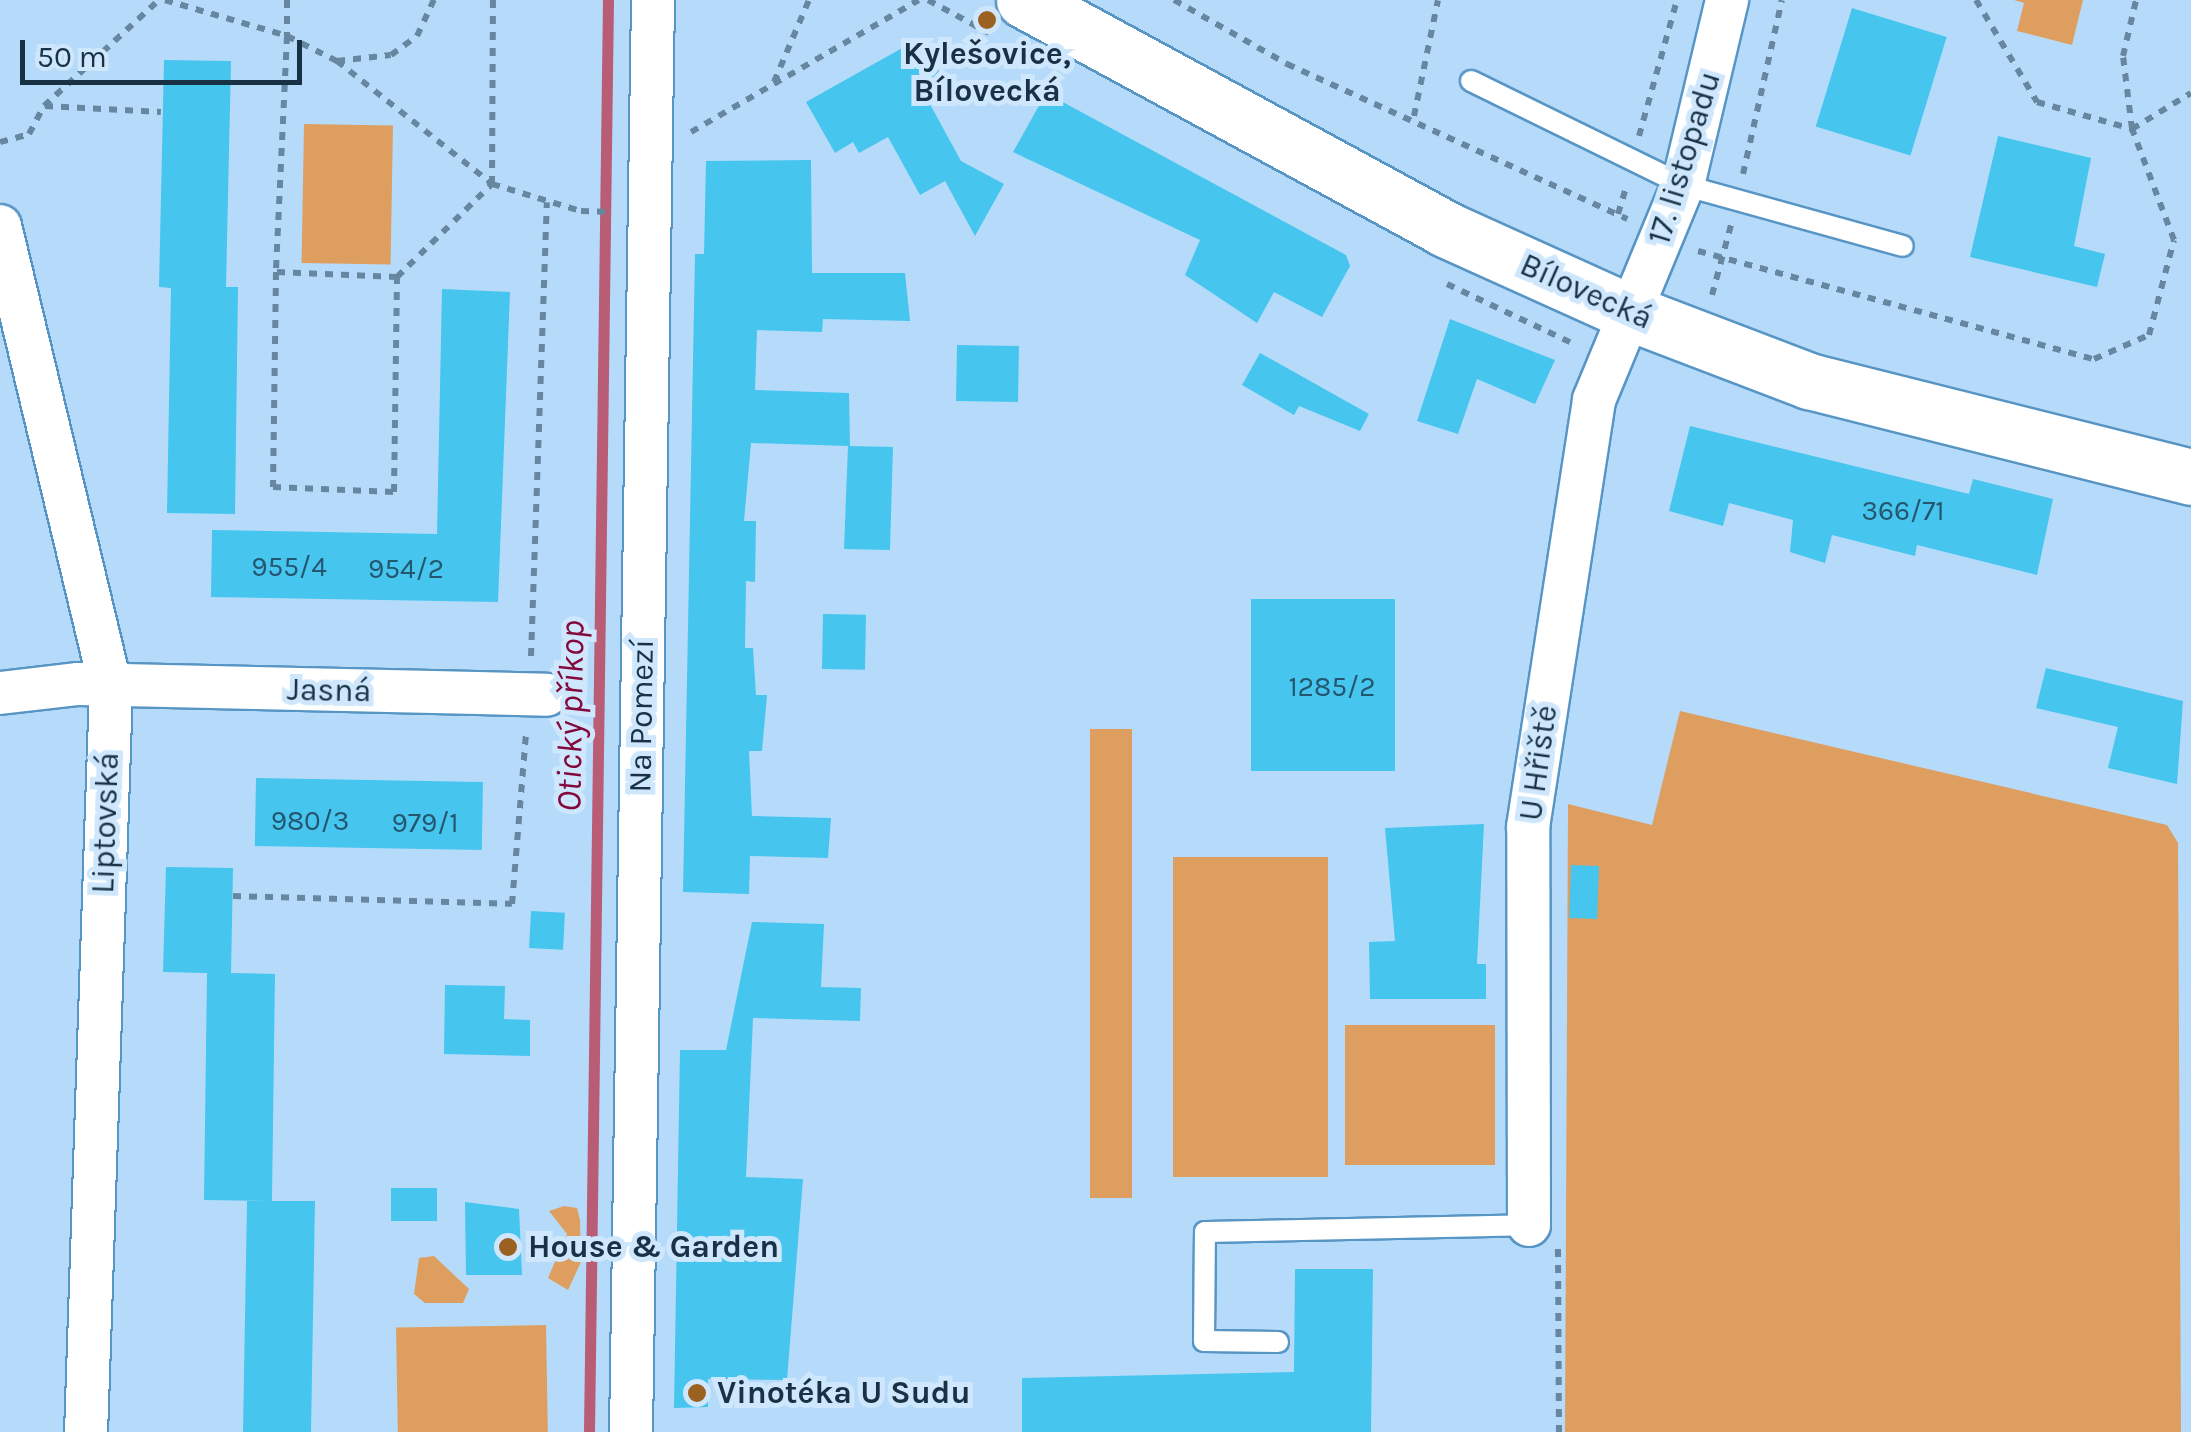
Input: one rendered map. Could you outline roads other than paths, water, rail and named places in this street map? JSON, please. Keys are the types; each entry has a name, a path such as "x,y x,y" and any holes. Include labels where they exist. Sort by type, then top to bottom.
{"main road":[{"name":"Bílovecká","path":"1024,0 1445,229 1632,314 1810,381 2191,477"}],"street":[{"name":"Na Pomezí","path":"631,1432 652,0"},
{"name":"17. listopadu","path":"1632,314 1683,185 1727,0"},
{"name":"Liptovská","path":"0,226 111,688 86,1432"},
{"name":"U Hřiště","path":"1543,1235 1528,827 1594,400 1632,314"},
{"name":"Jasná","path":"0,693 111,688 546,696"}],"lane":[{"path":"1471,81 1683,185 1736,205 1903,246"},
{"path":"1278,1342 1204,1342 1205,1232 1543,1235"}],"waterway":[{"name":"Otický příkop","path":"589,1432 608,0"}],"place":[{"name":"Kylešovice, Bílovecká","path":"987,20"},
{"name":"House & Garden","path":"508,1247"},
{"name":"Vinotéka U Sudu","path":"697,1393"}]}
